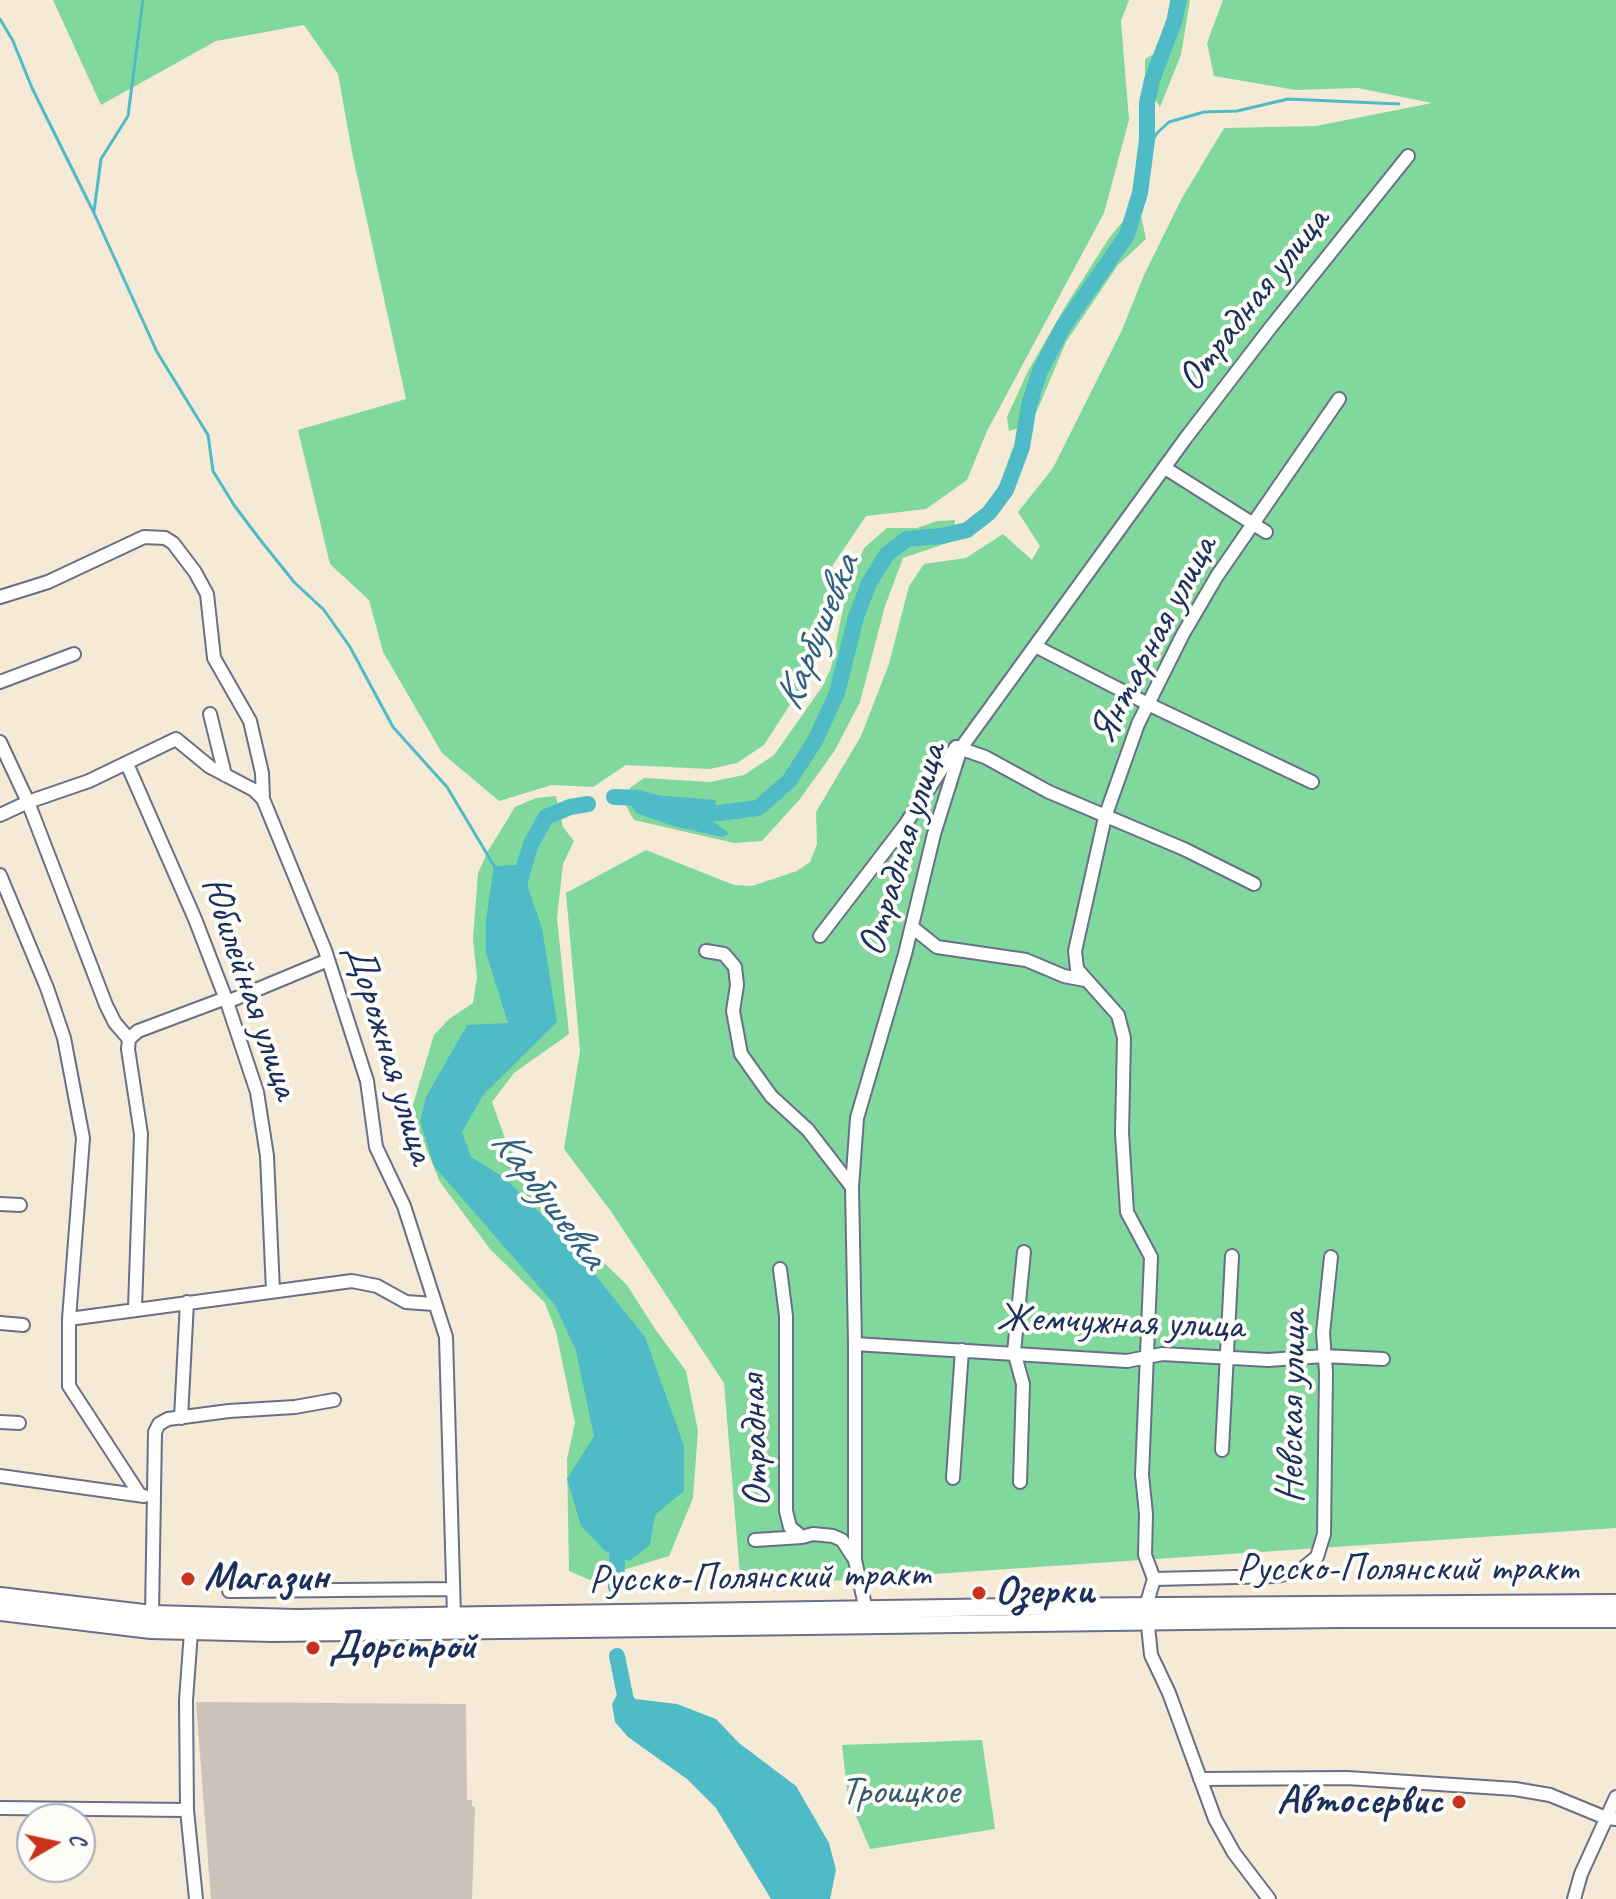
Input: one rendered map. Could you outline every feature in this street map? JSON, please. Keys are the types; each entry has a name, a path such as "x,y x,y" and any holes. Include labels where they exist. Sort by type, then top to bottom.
{"main road":[{"name":"Русско-Полянский тракт","path":"0,1596 152,1614 296,1618 866,1610 1616,1619"},
{"name":"Русско-Полянский тракт","path":"0,1612 191,1632 458,1632 1616,1603"}],"street":[{"name":"Отрадная улица","path":"855,1560 852,1187 857,1118 912,927 934,834 961,748 1271,327 1408,156"},
{"name":"Янтарная улица","path":"1085,980 1077,969 1075,951 1105,817 1138,724 1203,599 1339,399"},
{"path":"1165,468 1266,532"},
{"name":"Дорожная улица","path":"0,597 48,582 144,537 165,538 178,549 207,594 214,658 250,721 262,773 263,799 328,960 367,1081 376,1147 404,1206 446,1337 454,1616"},
{"path":"1035,646 1312,782"},
{"path":"0,682 74,654"},
{"path":"210,714 225,775"},
{"path":"0,815 127,764 176,739 210,767 254,790 263,799"},
{"path":"0,742 28,802 106,1005 115,1023 129,1039 141,1134 135,1308"},
{"path":"820,936 905,825 956,747 1105,817 1184,849 1254,884"},
{"name":"Юбилейная улица","path":"127,764 227,1000 261,1108 267,1156 273,1291"},
{"path":"0,875 47,988 64,1038 83,1138 69,1319 69,1386 140,1495"},
{"path":"912,927 937,947 1026,960 1064,976 1085,980 1118,1015 1124,1038 1122,1133 1127,1212 1151,1257 1142,1475 1146,1514 1145,1555 1154,1579 1146,1614 1151,1655 1169,1693 1215,1819 1234,1853 1269,1899"},
{"path":"706,951 724,954 735,967 737,985 733,1011 741,1054 771,1096 808,1130 852,1187"},
{"path":"129,1039 138,1031 328,960"},
{"path":"0,1204 20,1205"},
{"path":"1020,1482 1023,1384 1014,1352 1024,1252"},
{"path":"1222,1450 1232,1256"},
{"name":"Невская улица","path":"1154,1579 1277,1576 1301,1570 1317,1557 1324,1534 1326,1372 1323,1333 1331,1257"},
{"name":"Отрадная","path":"780,1269 786,1316 786,1511 790,1527 802,1537 813,1534 842,1540 855,1560"},
{"path":"69,1319 352,1281 365,1282 406,1302 434,1304"},
{"path":"181,1418 187,1302"},
{"path":"0,1323 23,1325"},
{"name":"Жемчужная улица","path":"855,1344 1127,1361 1162,1354 1280,1360 1324,1356 1383,1359"},
{"path":"953,1478 962,1350"},
{"path":"152,1614 155,1432 159,1424 168,1419 295,1407 334,1400"},
{"path":"0,1422 19,1423"},
{"path":"0,1476 155,1498"},
{"path":"755,1540 802,1537"},
{"path":"855,1560 866,1610"},
{"path":"229,1591 453,1589"},
{"path":"191,1632 186,1700 187,1810 196,1899"},
{"path":"1200,1779 1347,1778 1515,1789 1550,1795 1611,1819"},
{"path":"1574,1899 1581,1874 1611,1819 1616,1797"},
{"path":"0,1808 187,1810"}],"shaded area":[{"path":"196,1702 466,1704 467,1800 472,1800 475,1807 472,1899 211,1899"}],"green space":[{"path":"53,0 1129,0 1121,21 1129,120 1104,213 987,431 967,480 926,509 866,516 833,565 811,672 764,745 737,763 710,769 626,765 593,787 552,785 499,801 442,753 383,652 369,600 330,564 298,430 406,399 338,74 304,25 216,41 101,105"},
{"path":"1170,0 1190,0 1181,55 1160,107 1145,84 1145,59 1159,51"},
{"path":"1223,0 1616,0 1616,1528 741,1587 724,1383 610,1210 564,1149 580,1051 566,893 646,850 734,885 752,886 797,871 810,862 817,844 816,812 861,736 889,664 909,586 924,564 966,558 1003,534 1032,560 1040,546 1018,512 1053,468 1122,330 1144,275 1182,198 1224,128 1316,126 1432,103 1358,88 1296,90 1214,76 1207,43"},
{"path":"1140,210 1146,239 1118,265 1066,342 1037,411 1022,427 1009,431 1007,417 1028,371 1065,307 1109,238 1130,213"},
{"path":"955,520 953,541 903,558 885,606 860,702 835,750 800,799 762,841 734,843 634,820 625,804 630,788 644,778 710,782 744,775 774,755 822,687 831,668 847,589 864,548 887,528 917,528 937,521"},
{"path":"556,796 563,827 574,841 563,864 557,918 569,1034 514,1073 492,1102 508,1147 587,1246 627,1285 686,1371 698,1431 693,1498 669,1556 590,1580 569,1571 567,1459 575,1423 556,1332 545,1303 490,1249 440,1182 411,1111 434,1035 449,1019 473,1003 477,977 473,939 478,873 488,851 515,807 536,798"},
{"name":"Троицкое","path":"982,1740 995,1829 870,1849 848,1797 842,1745"}],"water":[{"path":"641,794 716,800 711,819 729,834 722,837 673,826 636,813 629,801"},
{"path":"520,865 542,928 557,1022 483,1095 462,1132 471,1157 505,1178 568,1241 645,1337 684,1446 684,1491 655,1515 650,1545 629,1561 605,1551 581,1526 567,1479 594,1436 576,1351 555,1305 434,1166 420,1121 426,1097 467,1025 508,1023 486,953 486,920 494,866"},
{"path":"624,1682 635,1699 677,1704 716,1719 739,1743 796,1786 829,1843 836,1870 830,1899 771,1899 716,1808 687,1779 628,1737 615,1722 612,1704"}],"waterway":[{"path":"94,211 101,159 128,116 143,0"},
{"name":"Карбушевка","path":"693,811 719,813 758,808 789,781 815,741 837,693 856,617 869,583 887,554 907,539 967,530 989,513 1006,490 1022,447 1029,405 1040,371 1063,327 1127,235 1140,193 1147,140 1147,103 1152,80 1179,0"},
{"path":"0,19 157,352 208,435 213,471 258,537 294,582 324,610 350,647 393,727 447,787 496,869"},
{"path":"1145,154 1157,133 1169,122 1204,112 1237,111 1288,99 1399,104"},
{"name":"Карбушевка","path":"614,797 639,798 655,803"},
{"name":"Карбушевка","path":"519,893 531,844 546,817 570,807 588,804"},
{"name":"Карбушевка","path":"616,1587 618,1537"},
{"name":"Карбушевка","path":"617,1656 627,1705"}],"place":[{"name":"Магазин","path":"188,1579"},
{"name":"Озерки","path":"979,1593"},
{"name":"Дорстрой","path":"313,1648"},
{"name":"Автосервис","path":"1459,1802"}]}
